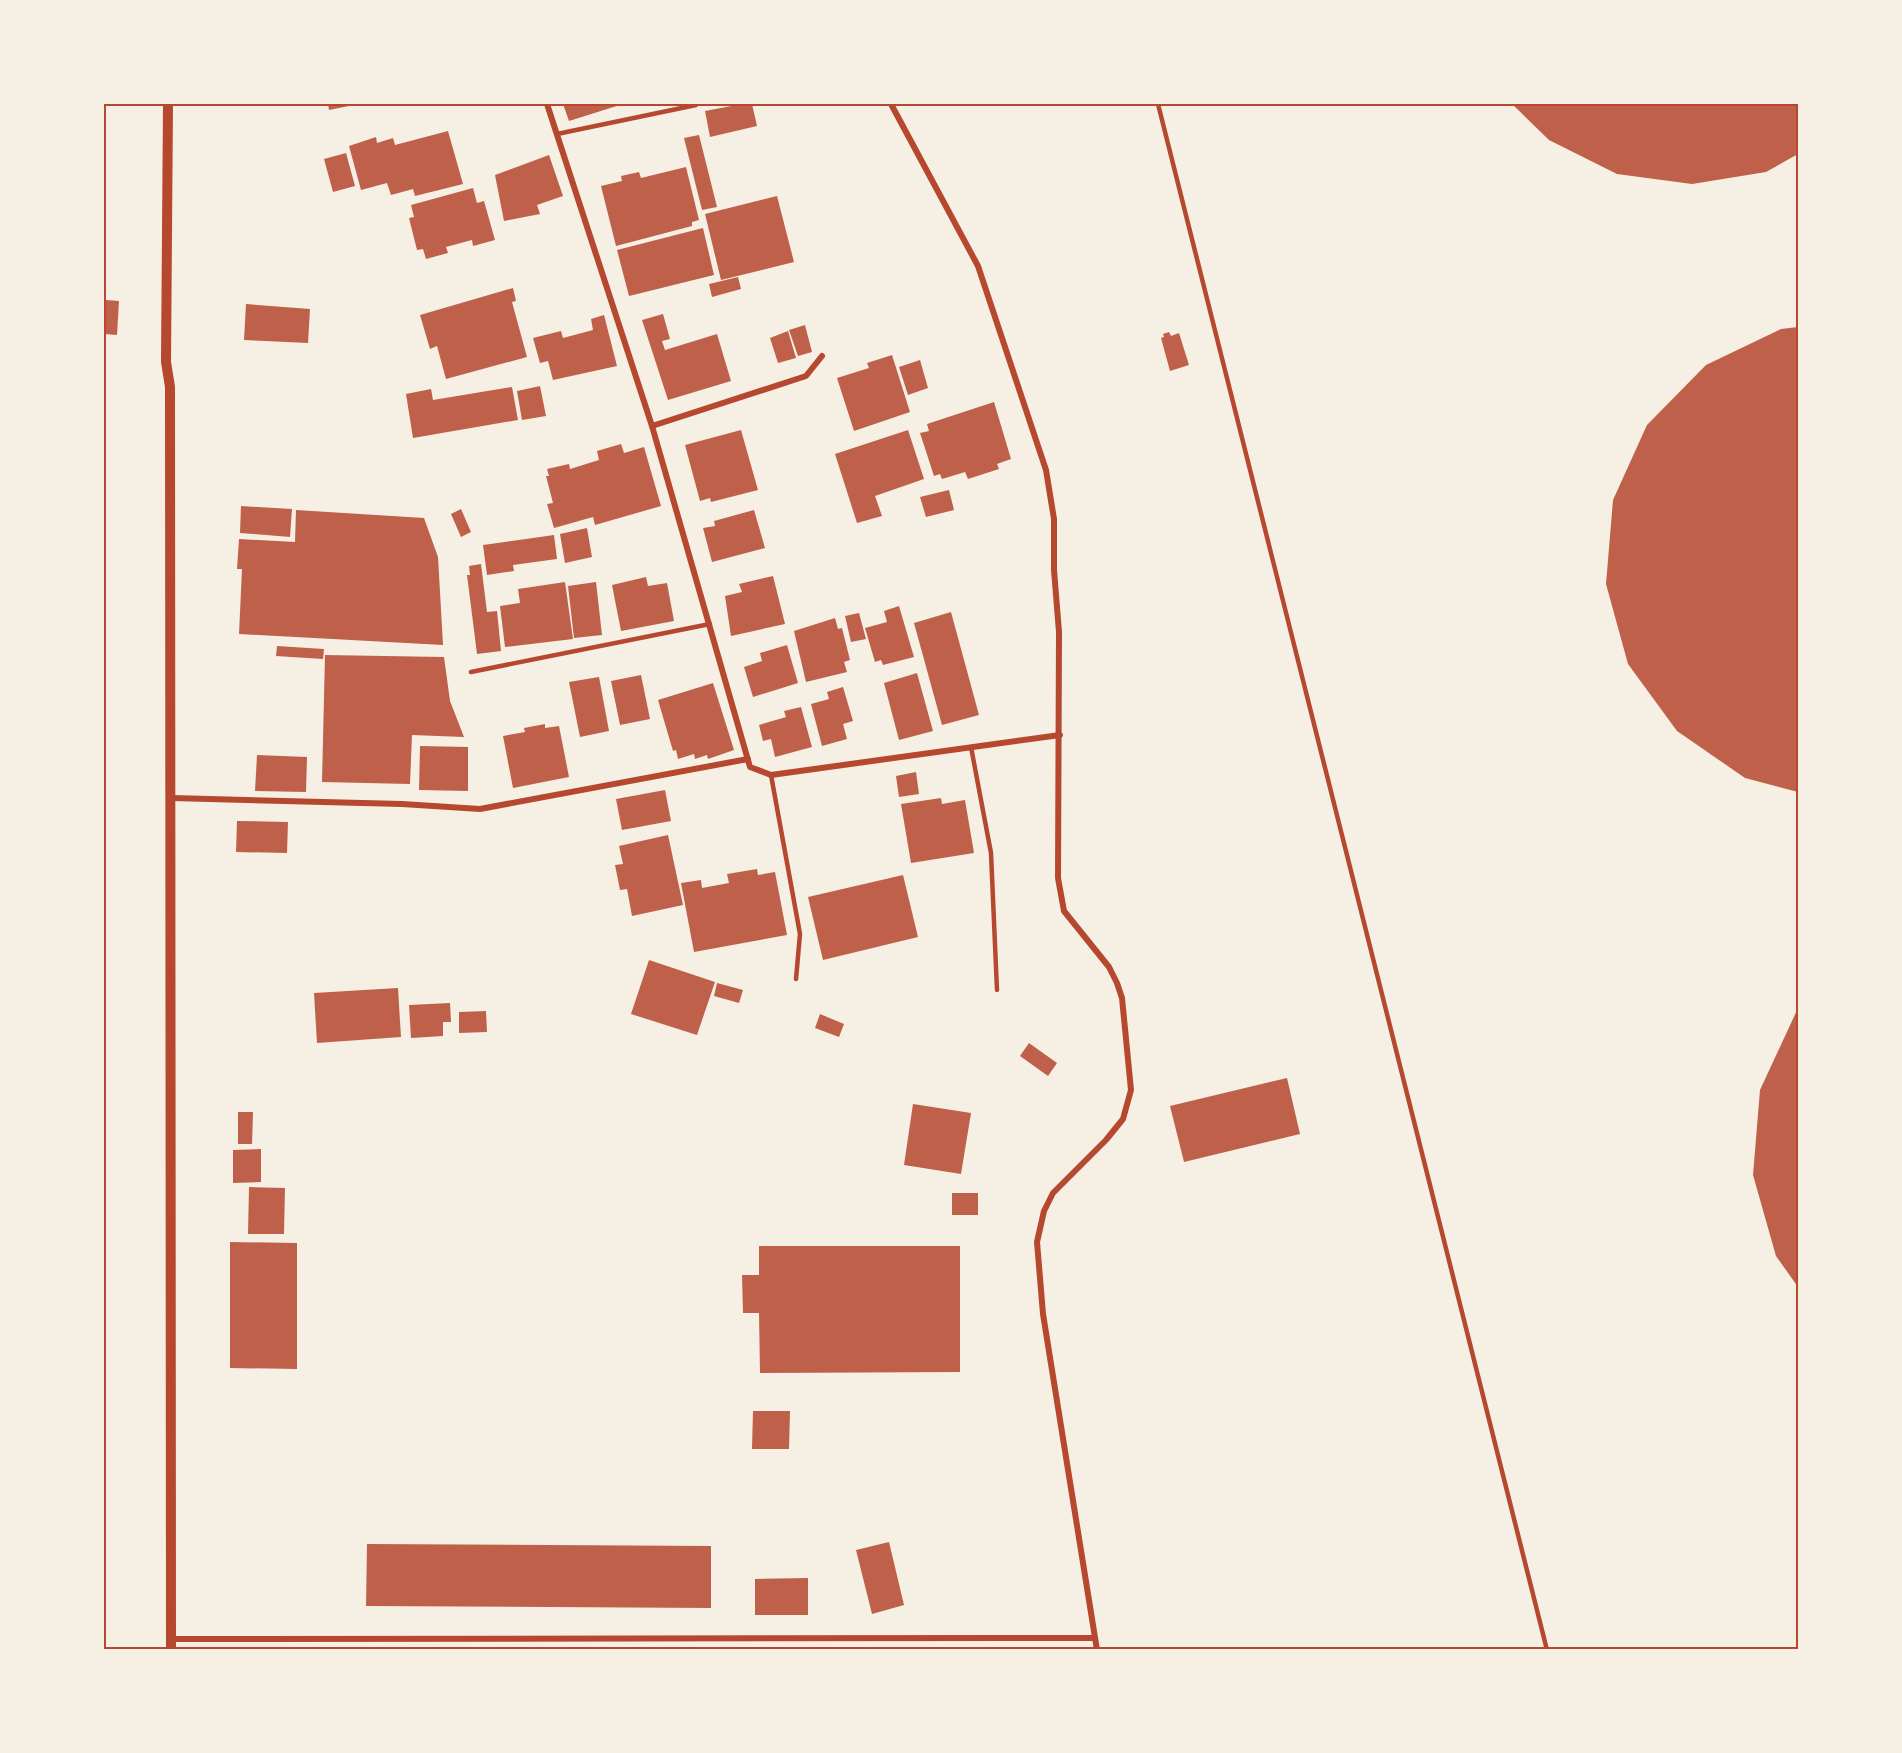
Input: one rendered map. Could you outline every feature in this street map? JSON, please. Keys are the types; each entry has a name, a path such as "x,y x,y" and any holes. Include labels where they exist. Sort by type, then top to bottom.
{"street":[{"path":"168,104 166,362 170,387 172,798 171,1644 1094,1638"},
{"path":"547,104 652,426 750,768 771,775 1060,735"},
{"path":"891,104 978,266 1046,470 1054,519 1060,735 1057,857 1064,911 1109,967 1122,998 1131,1090 1123,1119 1106,1140 1053,1193 1044,1211 1037,1242 1043,1314 1096,1650"},
{"path":"652,426 806,376 822,356"},
{"path":"172,798 402,804 480,809 748,759"}],"lane":[{"path":"1158,104 1547,1650"},
{"path":"557,134 696,105"},
{"path":"471,672 710,624"},
{"path":"971,747 991,854 997,990"},
{"path":"771,775 800,934 796,979"}],"building":[{"path":"328,104 354,104 354,105 329,110"},
{"path":"563,104 623,104 569,121"},
{"path":"752,104 757,126 710,137 705,111"},
{"path":"1512,104 1798,104 1798,154 1766,172 1692,184 1617,174 1549,140"},
{"path":"448,131 463,184 415,196 413,189 391,195 387,183 361,190 349,146 376,137 377,143 393,138 395,145"},
{"path":"699,135 717,207 702,210 684,138"},
{"path":"346,153 355,186 333,192 324,159"},
{"path":"549,155 563,196 537,205 540,214 504,221 495,175"},
{"path":"686,167 699,220 692,222 692,226 616,246 601,186 622,181 621,176 639,172 641,178"},
{"path":"473,188 477,203 484,201 495,240 473,246 472,240 446,247 448,253 426,259 423,249 417,250 409,218 414,217 411,205"},
{"path":"777,196 794,262 721,280 705,214"},
{"path":"703,228 714,275 629,296 617,250"},
{"path":"738,277 741,289 712,297 709,284"},
{"path":"513,288 516,301 512,302 527,357 446,379 437,346 430,349 420,315"},
{"path":"106,300 119,301 117,335 104,334"},
{"path":"246,304 310,309 308,343 244,340"},
{"path":"663,314 670,339 662,341 665,350 717,334 731,381 668,400 642,320"},
{"path":"604,315 617,366 553,380 548,361 540,363 533,338 561,331 563,338 593,330 591,319"},
{"path":"805,325 812,352 798,356 789,330"},
{"path":"1798,327 1798,792 1745,778 1677,731 1628,664 1606,584 1613,500 1647,425 1706,365 1781,329"},
{"path":"788,331 796,358 778,363 770,338"},
{"path":"1169,332 1171,336 1179,333 1189,365 1170,371 1161,338 1164,337 1163,334"},
{"path":"892,355 910,412 854,431 837,378 869,368 867,363"},
{"path":"920,360 928,388 908,395 899,367"},
{"path":"540,386 546,416 522,420 517,391"},
{"path":"512,387 518,420 413,438 406,394 431,389 433,400"},
{"path":"994,402 1011,459 997,464 999,469 968,479 965,472 942,479 940,474 934,476 920,433 929,431 927,424"},
{"path":"741,430 758,490 711,502 710,498 700,501 685,445"},
{"path":"908,430 924,479 875,496 882,516 857,523 835,454"},
{"path":"621,444 624,453 644,447 661,506 595,525 593,517 554,528 547,504 553,503 546,476 549,476 547,469 569,464 570,469 599,460 597,451"},
{"path":"949,490 954,510 926,517 920,497"},
{"path":"241,506 292,509 290,537 240,533"},
{"path":"461,509 471,532 461,537 451,514"},
{"path":"296,510 424,518 438,557 443,645 239,634 242,569 237,569 239,539 295,542"},
{"path":"754,510 765,548 712,562 703,528 715,526 714,521"},
{"path":"587,528 592,557 565,563 560,534"},
{"path":"554,535 557,559 513,565 514,571 487,575 483,545"},
{"path":"481,564 487,612 497,611 501,651 477,654 467,575 470,575 469,566"},
{"path":"773,576 785,624 731,636 725,596 742,592 739,584"},
{"path":"646,577 648,586 667,583 674,621 621,631 612,585"},
{"path":"565,582 573,639 505,647 500,606 520,603 518,589"},
{"path":"596,582 602,635 574,638 568,586"},
{"path":"899,606 914,657 883,665 881,660 875,662 865,628 887,622 884,611"},
{"path":"951,612 979,715 942,725 914,623"},
{"path":"859,613 866,639 851,642 845,616"},
{"path":"835,618 838,629 842,628 850,660 844,662 847,672 806,682 794,631"},
{"path":"787,645 798,683 753,697 744,667 762,661 760,653"},
{"path":"277,646 324,649 323,659 276,656"},
{"path":"325,655 444,657 450,701 464,737 412,735 410,784 322,782"},
{"path":"917,673 933,731 899,740 884,683"},
{"path":"641,675 650,719 620,725 611,681"},
{"path":"599,677 609,731 580,737 569,682"},
{"path":"713,683 734,750 708,759 707,755 695,759 694,754 678,759 676,750 673,751 658,700"},
{"path":"843,687 853,721 843,724 847,739 822,746 811,704 829,699 827,692"},
{"path":"801,707 812,747 775,757 771,739 763,741 759,725 786,717 784,711"},
{"path":"545,724 545,728 559,726 569,777 513,788 503,736 525,732 524,728"},
{"path":"420,746 468,747 468,791 419,790"},
{"path":"257,755 307,757 306,792 255,791"},
{"path":"916,772 919,794 899,797 896,776"},
{"path":"665,790 671,821 622,830 616,799"},
{"path":"941,798 942,804 965,800 974,853 911,863 901,804"},
{"path":"237,821 288,822 287,853 236,852"},
{"path":"668,835 683,905 632,916 627,889 620,890 615,865 623,864 619,846"},
{"path":"757,869 758,875 775,872 787,935 694,952 681,883 701,880 702,888 729,883 727,874"},
{"path":"903,875 918,937 823,960 808,897"},
{"path":"649,960 715,982 697,1035 631,1014"},
{"path":"717,983 743,990 739,1003 714,996"},
{"path":"398,988 401,1037 317,1043 314,993"},
{"path":"450,1003 451,1022 443,1022 443,1036 411,1038 409,1005"},
{"path":"1798,1008 1798,1287 1776,1256 1753,1175 1760,1090"},
{"path":"486,1011 487,1032 459,1033 459,1012"},
{"path":"820,1014 844,1024 839,1037 815,1028"},
{"path":"1029,1043 1057,1063 1048,1076 1020,1056"},
{"path":"1287,1078 1300,1134 1184,1162 1170,1106"},
{"path":"913,1104 971,1113 961,1174 904,1165"},
{"path":"238,1112 253,1112 252,1144 238,1144"},
{"path":"261,1149 261,1182 233,1183 233,1150"},
{"path":"249,1187 285,1188 284,1234 248,1234"},
{"path":"952,1193 978,1193 978,1215 952,1215"},
{"path":"230,1242 297,1243 297,1369 230,1368"},
{"path":"759,1246 960,1246 960,1372 760,1373 759,1313 743,1313 742,1275 759,1275"},
{"path":"753,1411 790,1411 789,1449 752,1449"},
{"path":"889,1542 904,1605 872,1614 856,1550"},
{"path":"367,1544 711,1546 711,1608 366,1606"},
{"path":"808,1578 808,1615 755,1615 755,1579"}]}
